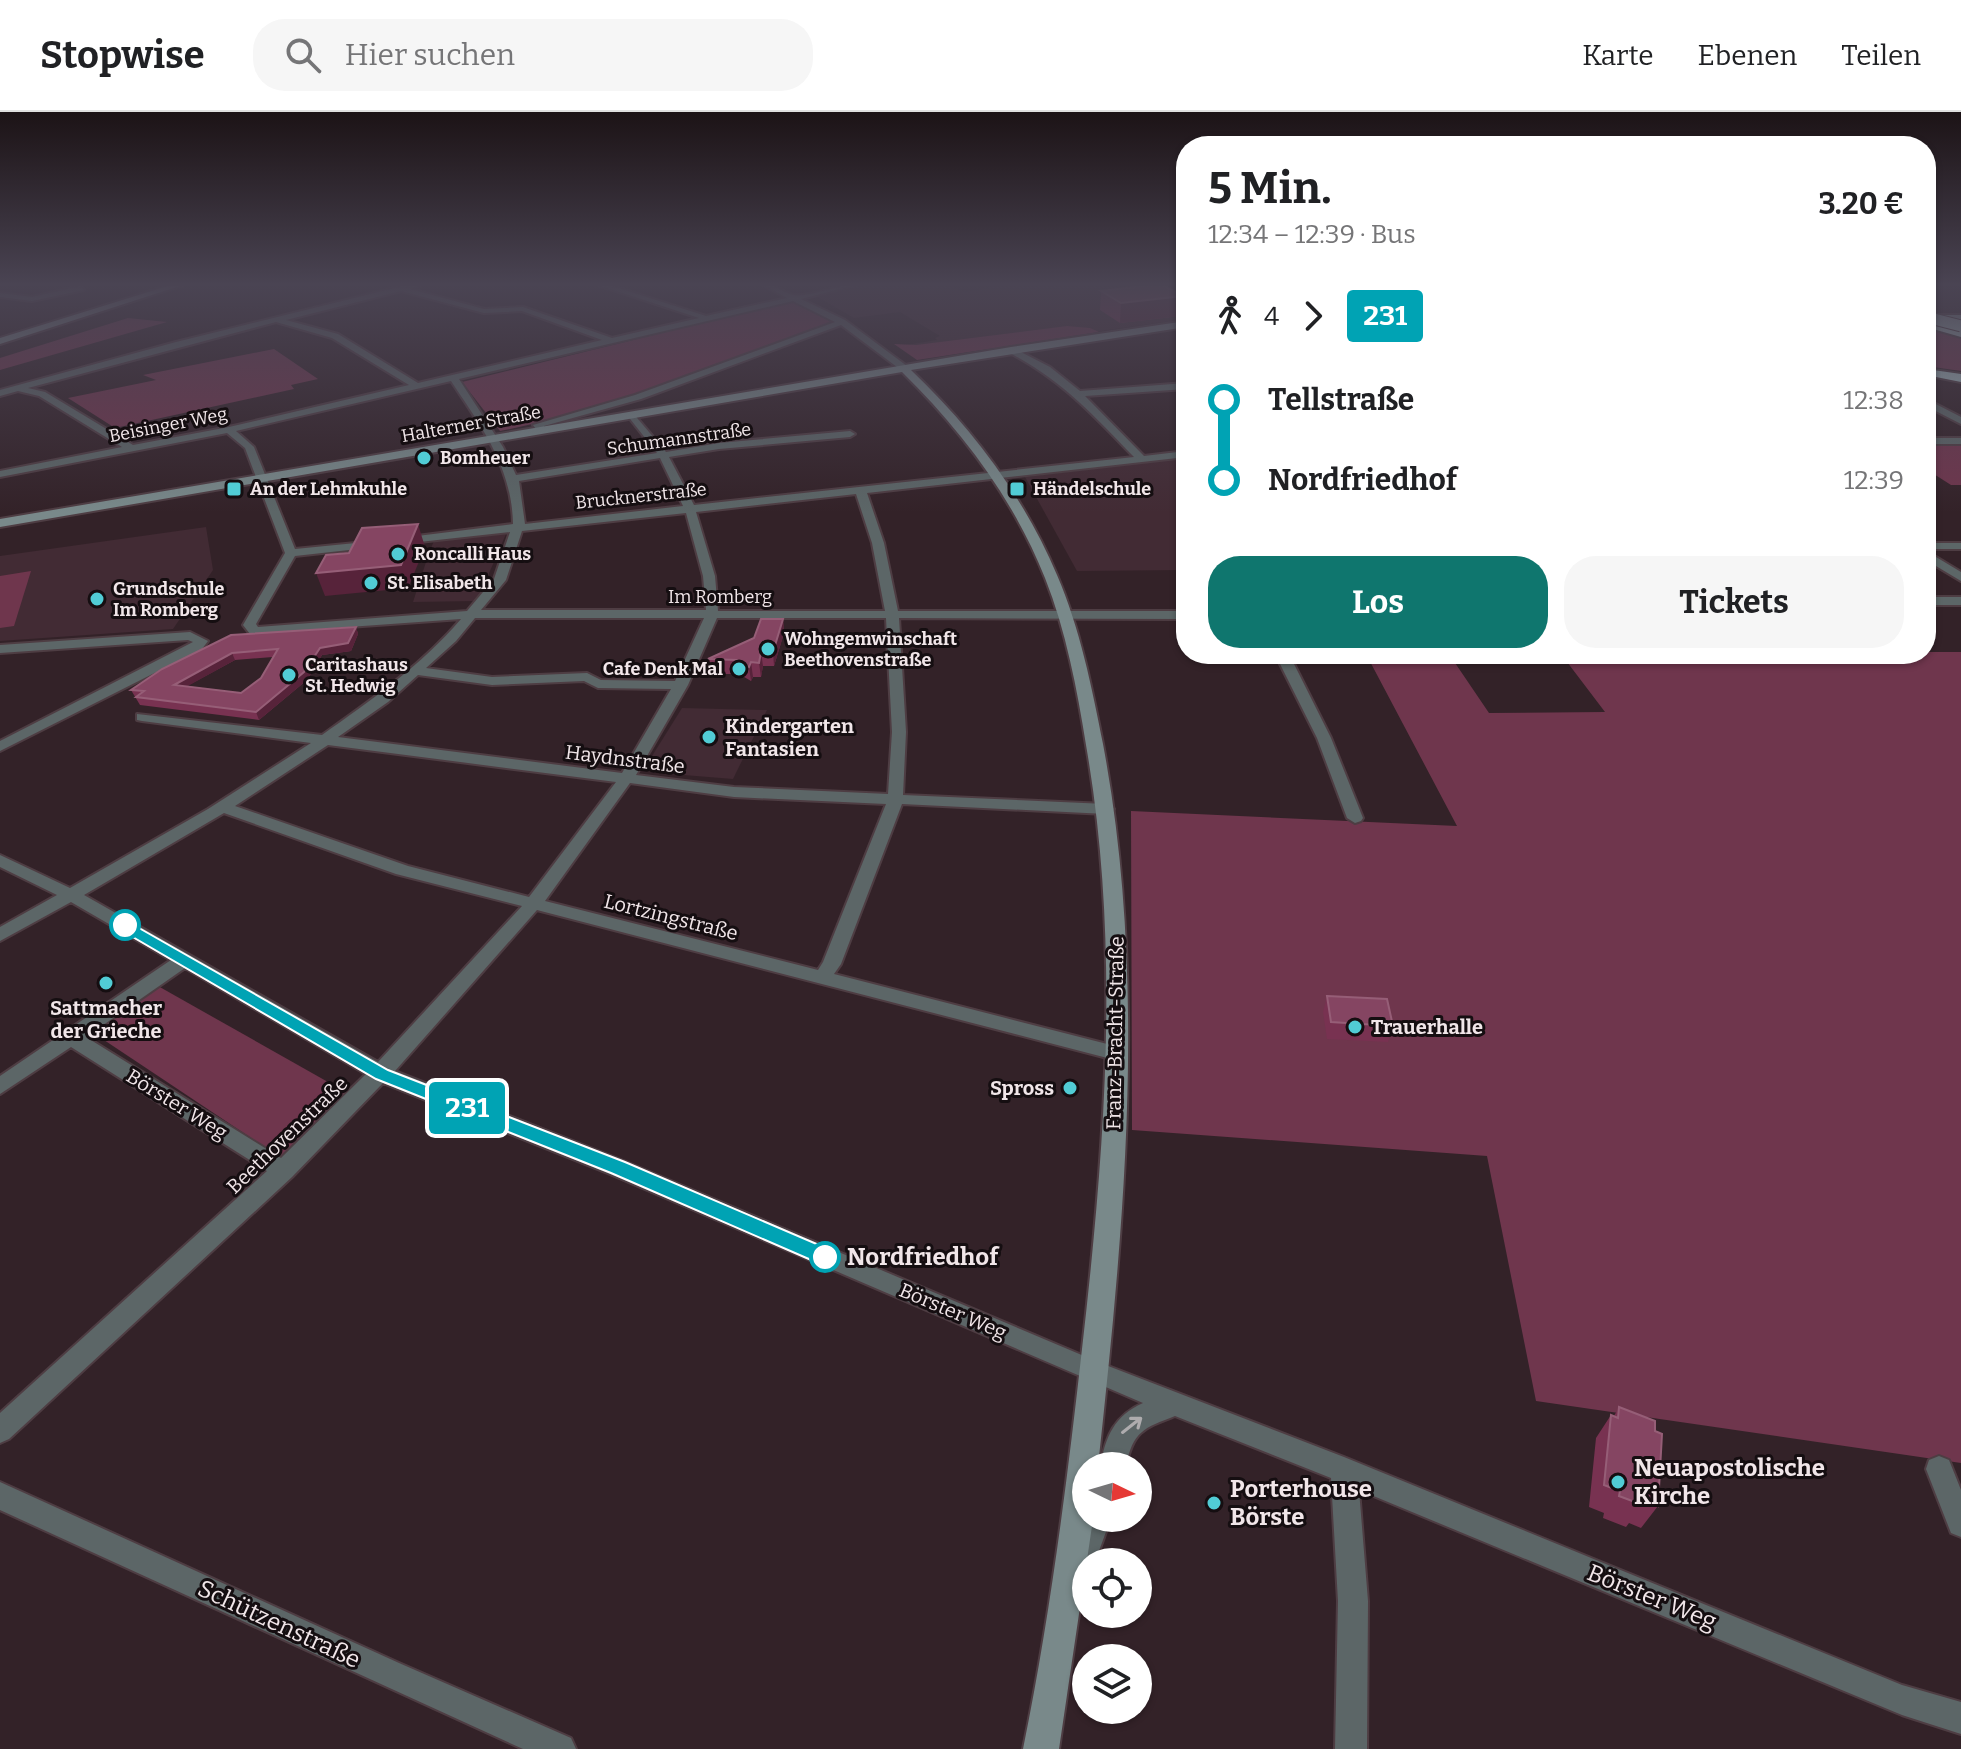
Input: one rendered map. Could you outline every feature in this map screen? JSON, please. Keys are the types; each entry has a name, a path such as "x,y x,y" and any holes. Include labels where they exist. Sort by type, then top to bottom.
{"highway":[{"path":"1936,372 1961,376"}],"main road":[{"name":"Halterner Straße","path":"0,523 949,360"},
{"name":"Franz-Bracht-Straße","path":"904,368 954,418 996,475 1048,574 1087,697 1106,809 1117,924 1114,1139 1094,1372 1069,1592 1041,1749"}],"street":[{"path":"0,393 122,360"},
{"path":"375,360 416,386"},
{"name":"Beisinger Weg","path":"0,474 229,430 528,360"},
{"path":"541,430 538,425 638,397 733,360"},
{"path":"894,360 904,368"},
{"path":"1031,360 1047,369 1078,394 1142,459"},
{"path":"0,935 223,807 325,741 419,671 476,614 509,558 519,528 518,502 513,479 496,438 454,379"},
{"path":"0,386 42,394 132,449"},
{"path":"1078,394 1176,387"},
{"path":"1936,407 1961,421"},
{"path":"632,415 664,456 689,509 703,553 713,603 712,615"},
{"path":"229,430 249,447 291,553"},
{"name":"Schumannstraße","path":"513,479 719,446 850,434"},
{"path":"1936,441 1961,441"},
{"name":"Brucknerstraße","path":"291,553 1176,455"},
{"path":"822,978 832,964 895,801 898,687 893,615 878,543 860,489"},
{"path":"1936,546 1961,546"},
{"name":"Im Romberg","path":"291,553 249,625 255,631 476,614 1176,615"},
{"path":"1936,563 1959,573"},
{"path":"1936,601 1961,601"},
{"name":"Beethovenstraße","path":"0,1430 284,1171 382,1074 534,906 613,800 681,685 712,615"},
{"path":"0,649 198,637 201,641 197,646 0,747"},
{"path":"1287,664 1324,738 1355,818"},
{"path":"419,671 492,681 587,677 598,684 681,685"},
{"name":"Haydnstraße","path":"142,717 734,792 1106,809"},
{"name":"Lortzingstraße","path":"223,807 402,870 1115,1053"},
{"name":"Börster Weg","path":"0,860 70,894 382,1074 618,1168 1094,1372 1344,1470 1902,1700 1961,1718"},
{"path":"0,1086 182,961"},
{"name":"Börster Weg","path":"71,1037 284,1171"},
{"path":"1115,1452 1117,1439 1129,1423 1175,1404"},
{"path":"1939,1469 1961,1523"},
{"path":"1344,1470 1353,1601 1351,1749"},
{"name":"Schützenstraße","path":"0,1496 388,1674 560,1749"},
{"path":"1069,1592 1092,1532"}],"shaded area":[{"path":"0,360 33,360 0,370"},
{"path":"217,360 291,360 318,379 291,385 294,389 115,428 68,398 156,380 143,375"},
{"path":"550,360 729,360 585,410 500,431 462,382"},
{"path":"1936,360 1961,360 1961,371 1936,367"},
{"path":"1936,443 1961,443 1961,485 1951,485 1936,475"},
{"path":"1176,459 1176,570 1077,571 1025,477"},
{"name":"Grundschule Im Romberg","path":"206,527 213,570 173,629 0,641 0,556"},
{"path":"506,534 477,601 413,602 427,559 413,560 415,556 428,555 434,541"},
{"path":"31,571 14,626 0,628 0,576"},
{"path":"1936,652 1961,652 1961,1463 1536,1401 1487,1156 1132,1130 1131,811 1457,826 1371,664 1456,664 1489,713 1605,712 1569,664 1936,664"},
{"name":"Kindergarten Fantasien","path":"682,708 767,710 733,779 659,773 649,767 647,764"},
{"path":"158,986 351,1095 284,1160 92,1032"}],"building":[{"path":"418,524 401,565 316,573 326,555 349,553 362,528"},
{"path":"761,619 783,619 773,652 761,652 759,663 751,662 749,667 737,660 708,659 754,638"},
{"name":"Caritashaus St. Hedwig","path":"356,627 348,643 320,648 304,672 256,712 136,697 144,691 131,690 162,669 231,635","holes":["278,649 261,678 241,693 174,685 232,653"]},
{"path":"1327,996 1387,999 1393,1026 1331,1022"},
{"path":"1619,1407 1655,1421 1655,1431 1662,1434 1658,1506 1643,1500 1643,1505 1619,1496 1620,1491 1604,1485 1611,1415 1618,1418"}],"bus line":[{"name":"231","path":"125,925 182,961 382,1074 618,1168 825,1257"}],"place":[{"name":"Bomheuer","path":"424,458"},
{"name":"An der Lehmkuhle","path":"234,489"},
{"name":"Händelschule","path":"1017,489"},
{"name":"Roncalli Haus","path":"398,554"},
{"name":"St. Elisabeth","path":"371,583"},
{"name":"Grundschule Im Romberg","path":"97,599"},
{"name":"Wohngemwinschaft Beethovenstraße","path":"768,649"},
{"name":"Cafe Denk Mal","path":"739,669"},
{"name":"Caritashaus St. Hedwig","path":"289,675"},
{"name":"Kindergarten Fantasien","path":"709,737"},
{"name":"Sattmacher der Grieche","path":"106,983"},
{"name":"Trauerhalle","path":"1355,1027"},
{"name":"Spross","path":"1070,1088"},
{"name":"Nordfriedhof","path":"825,1257"},
{"name":"Neuapostolische Kirche","path":"1618,1482"},
{"name":"Porterhouse Börste","path":"1214,1503"}]}
